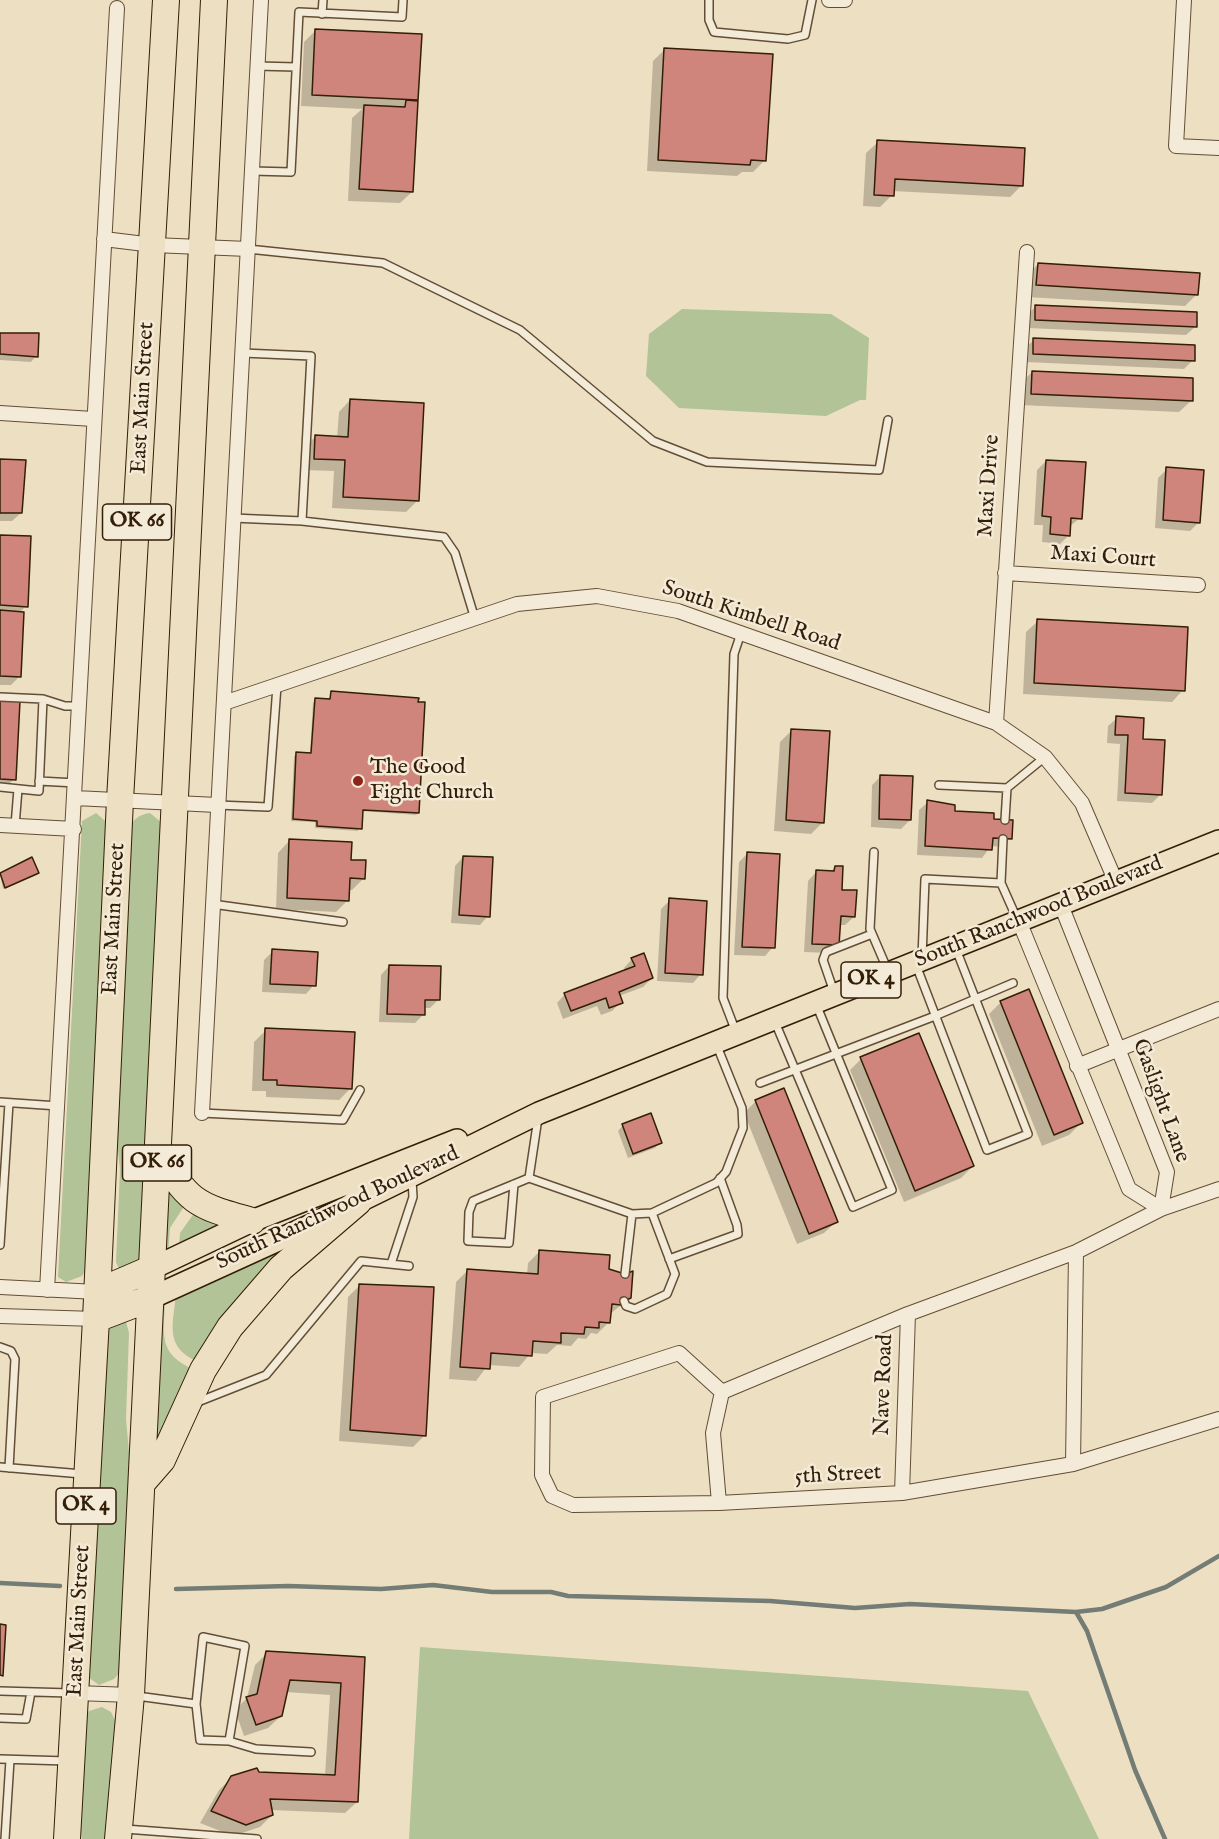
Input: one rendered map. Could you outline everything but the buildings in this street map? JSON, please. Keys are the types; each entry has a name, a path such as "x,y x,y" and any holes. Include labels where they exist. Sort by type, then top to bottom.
{"highway":[{"name":"East Main Street","path":"66,1839 96,1319 120,800 166,0"},
{"name":"OK 66","path":"142,1483 214,0"},
{"path":"157,1150 178,1185 196,1203 252,1221"},
{"name":"OK 4","path":"118,1834 131,1695 142,1483 162,1460 203,1370 230,1327 281,1268 358,1202"},
{"name":"OK 4","path":"97,1292 153,1268"},
{"path":"96,1319 151,1298"}],"main road":[{"name":"South Ranchwood Boulevard","path":"153,1268 252,1221 444,1144 532,1116 1219,841"},
{"name":"South Ranchwood Boulevard","path":"151,1298 358,1202 532,1116"}],"street":[{"path":"202,1113 261,0"},
{"path":"829,0 845,0"},
{"path":"1184,0 1176,146 1219,148"},
{"name":"East Main Street","path":"47,1290 74,829 93,419 117,8"},
{"path":"104,239 153,245 249,249"},
{"name":"Maxi Drive","path":"996,723 1027,252"},
{"path":"0,413 93,419"},
{"name":"Maxi Court","path":"1005,573 1198,585"},
{"name":"South Kimbell Road","path":"224,703 517,604 597,596 678,611 996,723 1045,758 1082,803 1116,882"},
{"path":"75,798 217,805"},
{"path":"0,825 74,829"},
{"name":"Gaslight Lane","path":"1061,904 1167,1172 1161,1209"},
{"path":"1019,921 1129,1189 1161,1209"},
{"path":"1077,1066 1219,1009"},
{"path":"719,1503 713,1433 722,1392 908,1314 1076,1252 1161,1209 1219,1189"},
{"path":"1073,1464 1076,1252"},
{"path":"0,1287 97,1292"},
{"name":"Nave Road","path":"902,1493 908,1314"},
{"path":"0,1316 96,1319"},
{"name":"5th Street","path":"722,1392 679,1353 543,1397 542,1475 552,1496 573,1505 719,1503 902,1493 1073,1464 1219,1419"},
{"path":"76,1693 131,1695"}],"lane":[{"path":"322,0 322,14"},
{"path":"252,171 291,172 299,12 402,17 403,0"},
{"path":"709,0 709,20 714,32 788,39 805,35 812,0"},
{"path":"257,66 296,67"},
{"path":"249,249 383,263 520,330 653,441 707,462 879,470 888,420"},
{"path":"243,353 310,356 302,521"},
{"path":"232,518 302,521 444,537 455,553 475,619"},
{"path":"737,1034 723,998 734,654 741,633"},
{"path":"217,805 268,807 277,686"},
{"path":"0,697 43,699 64,706 80,706"},
{"path":"0,787 39,791 43,699"},
{"path":"939,785 1007,788 1045,758"},
{"path":"39,781 75,783"},
{"path":"1005,820 1007,788"},
{"path":"15,826 18,789"},
{"path":"1003,839 1000,883 1019,921"},
{"path":"874,852 872,934 889,973"},
{"path":"955,947 1029,1134 987,1150 935,1016 918,962 925,879 1000,883"},
{"path":"212,904 343,922"},
{"path":"774,1019 853,1207 892,1190 837,1055 825,999 823,960 826,952 872,934"},
{"path":"760,1083 837,1055 1013,983"},
{"path":"514,1184 509,1243 468,1240 470,1205 514,1184 530,1178 632,1214 652,1213 720,1178 726,1172 743,1128 741,1108 716,1042"},
{"path":"202,1113 343,1120 360,1090"},
{"path":"0,1102 58,1106"},
{"path":"0,1245 9,1103"},
{"path":"530,1178 532,1116"},
{"path":"391,1264 412,1197 412,1175"},
{"path":"669,1259 738,1234 737,1225 720,1178"},
{"path":"624,1301 626,1306 635,1309 667,1294 675,1274 652,1213"},
{"path":"625,1274 632,1214"},
{"path":"187,1405 203,1402 266,1375 361,1261 409,1266"},
{"path":"0,1347 11,1351 15,1359 9,1468"},
{"path":"0,1467 87,1474"},
{"path":"229,1741 245,1646 203,1637 196,1704 200,1740 229,1741 256,1749 311,1752"},
{"path":"0,1691 76,1693"},
{"path":"0,1718 26,1719 31,1692"},
{"path":"131,1695 196,1704"},
{"path":"0,1759 72,1761"},
{"path":"5,1839 10,1760"},
{"path":"118,1834 257,1839"}],"green space":[{"path":"682,309 831,314 869,338 866,400 860,400 826,416 679,408 646,376 649,334"},
{"path":"96,813 111,826 87,1268 82,1276 66,1282 58,1277 82,821"},
{"path":"150,813 162,823 141,1261 122,1275 116,1262 120,1170 114,1112 129,830 136,818"},
{"path":"172,1190 185,1205 170,1228 168,1254 163,1248 165,1192"},
{"path":"195,1212 222,1223 221,1228 179,1247 180,1233"},
{"path":"311,1231 198,1362 180,1349 173,1334 176,1294"},
{"path":"165,1300 165,1342 174,1357 195,1370 152,1456 160,1303"},
{"path":"125,1318 129,1333 126,1419 131,1474 121,1671 114,1679 99,1685 85,1675 102,1336 109,1325"},
{"path":"420,1647 1028,1691 1099,1839 409,1839"},
{"path":"102,1707 111,1712 118,1726 107,1839 82,1839 77,1807 81,1719 89,1711"}],"waterway":[{"path":"176,1589 288,1586 381,1589 433,1585 492,1592 551,1592 568,1596 770,1601 855,1608 910,1604 1076,1612 1102,1609 1166,1587 1219,1556"},
{"path":"0,1583 60,1586"},
{"path":"1076,1612 1087,1631 1135,1770 1165,1839"}],"place":[{"name":"The Good Fight Church","path":"358,781"}]}
